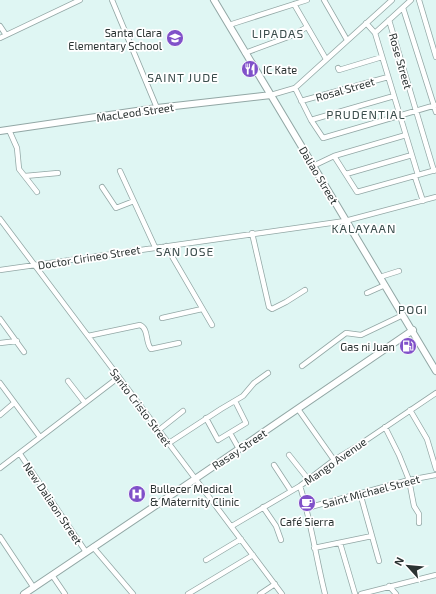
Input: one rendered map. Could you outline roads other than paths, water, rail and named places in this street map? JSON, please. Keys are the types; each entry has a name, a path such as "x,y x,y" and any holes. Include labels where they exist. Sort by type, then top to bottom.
{"street":[{"path":"0,38 80,0"},
{"path":"112,0 157,108"},
{"name":"Daliao Street","path":"214,0 436,371"},
{"path":"230,25 307,0"},
{"path":"324,0 347,40"},
{"path":"271,95 295,88 391,0"},
{"path":"375,33 411,0"},
{"path":"419,0 436,57"},
{"path":"294,4 326,59"},
{"path":"403,8 436,112"},
{"name":"Rose Street","path":"389,20 435,171"},
{"path":"366,23 375,33 412,155 423,201"},
{"path":"0,26 6,35"},
{"path":"245,53 291,36 307,27"},
{"path":"338,68 341,70 346,69 382,57"},
{"name":"Rosal Street","path":"301,101 388,76"},
{"path":"295,88 323,138 435,105"},
{"name":"MacLeod Street","path":"0,131 157,108 271,95"},
{"path":"312,120 394,96"},
{"path":"8,130 18,148 18,167 37,192"},
{"path":"313,166 334,156 406,136"},
{"path":"346,174 412,155"},
{"path":"334,156 357,192 435,171"},
{"path":"120,171 155,247"},
{"path":"25,176 58,173"},
{"path":"102,187 116,208 134,201"},
{"name":"Doctor Cirineo Street","path":"0,270 345,221 436,197"},
{"name":"Santo Cristo Street","path":"0,219 282,594"},
{"path":"252,233 269,307 272,308 286,302 305,290"},
{"path":"166,246 212,325"},
{"path":"380,278 400,271"},
{"path":"367,293 385,285"},
{"path":"162,318 202,309"},
{"path":"302,366 346,333 362,335 403,315"},
{"path":"0,319 24,352"},
{"path":"88,336 140,325 144,328 149,346 151,348 179,343"},
{"name":"Rasay Street","path":"24,594 412,330"},
{"path":"0,343 17,341"},
{"path":"169,443 206,418 243,396 254,383 268,373"},
{"path":"0,468 119,377"},
{"path":"68,381 85,403"},
{"path":"0,383 40,438"},
{"name":"Mango Avenue","path":"232,526 300,486 334,460 436,393"},
{"path":"206,418 218,440 230,433 246,423 235,401"},
{"path":"0,415 14,403"},
{"path":"298,409 334,460"},
{"path":"410,410 427,439 436,468"},
{"path":"159,430 183,412"},
{"path":"385,427 399,455 409,480 414,506 419,514 420,523"},
{"path":"230,433 239,449"},
{"name":"New Daliaon Street","path":"20,454 86,552"},
{"path":"289,455 308,479"},
{"path":"274,465 291,491"},
{"name":"Saint Michael Street","path":"307,508 409,480 436,475"},
{"path":"300,486 307,508 314,548 325,594"},
{"path":"360,494 379,561"},
{"path":"263,507 276,526 281,540"},
{"path":"314,548 372,536"},
{"path":"0,537 34,588"},
{"path":"206,560 241,539"},
{"path":"340,543 355,594"},
{"path":"93,547 133,594"},
{"path":"188,594 252,555"},
{"path":"52,575 66,594"},
{"path":"361,594 436,575"},
{"path":"260,594 275,584"},
{"path":"389,586 396,594"}],"place":[{"name":"Santa Clara Elementary School","path":"175,38"},
{"name":"IC Kate","path":"250,69"},
{"name":"Gas ni Juan","path":"408,346"},
{"name":"Bullecer Medical & Maternity Clinic","path":"137,494"},
{"name":"Café Sierra","path":"307,503"}],"district":[{"name":"LIPADAS","path":"278,33"},
{"name":"SAINT JUDE","path":"183,77"},
{"name":"PRUDENTIAL","path":"366,114"},
{"name":"KALAYAAN","path":"364,228"},
{"name":"SAN JOSE","path":"185,251"},
{"name":"POGI","path":"413,309"}]}
